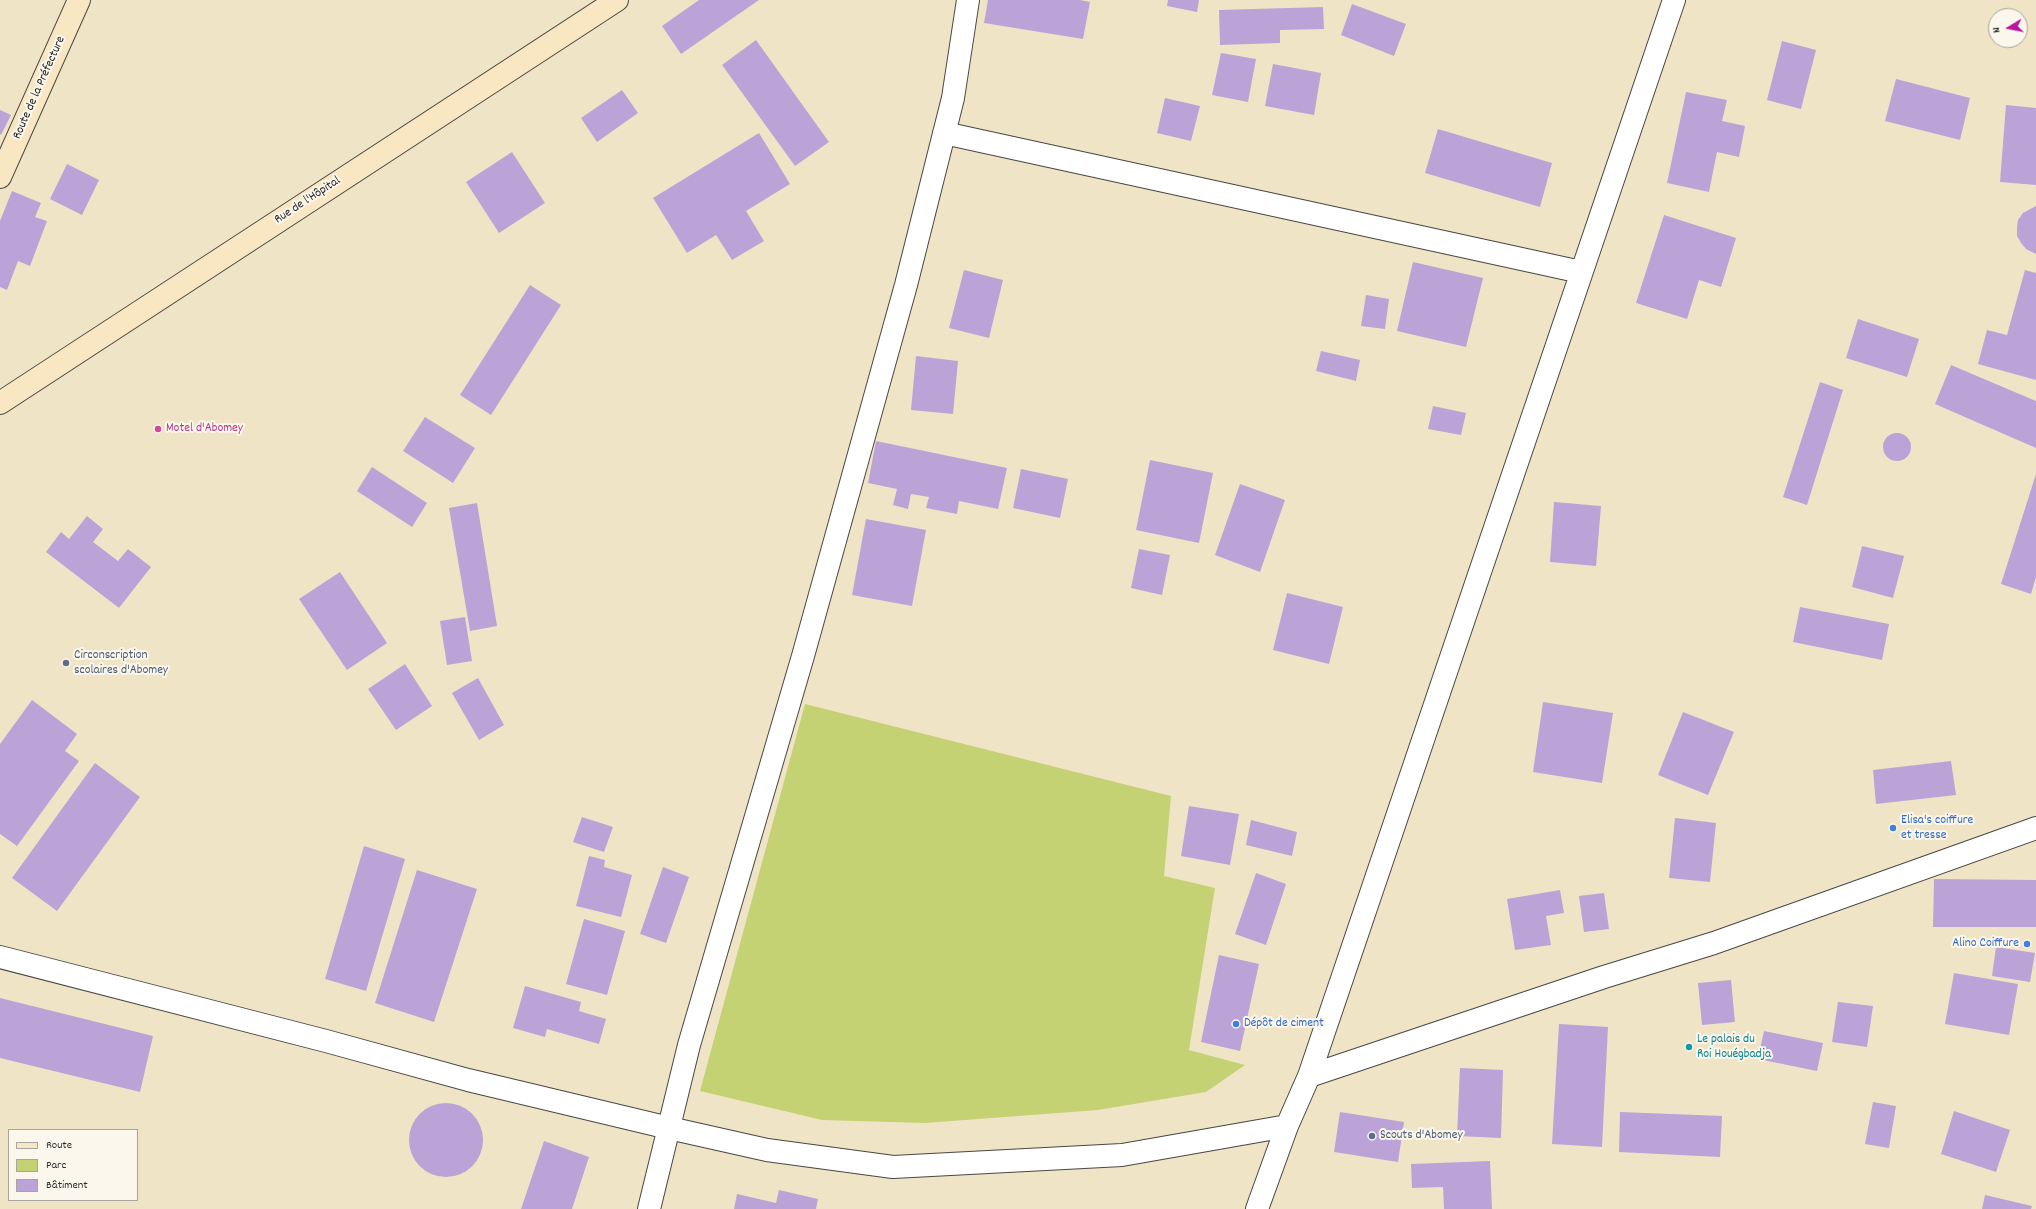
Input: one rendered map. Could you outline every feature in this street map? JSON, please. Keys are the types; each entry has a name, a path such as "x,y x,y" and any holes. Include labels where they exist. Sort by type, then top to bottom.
{"street":[{"name":"Route de la Préfecture","path":"0,177 79,0"},
{"name":"Rue de l'Hôpital","path":"0,403 617,0"},
{"path":"649,1209 689,1045 802,656 906,285 953,98 968,0"},
{"path":"1257,1209 1287,1126 1309,1076 1674,0"},
{"path":"944,133 1581,272"},
{"path":"1309,1076 1604,977 1714,943 2036,828"},
{"path":"0,957 326,1041 468,1080 669,1128 767,1150 893,1167 1122,1155 1287,1126"}],"green space":[{"path":"805,704 1171,796 1164,876 1215,888 1189,1050 1245,1065 1206,1092 1098,1110 925,1123 822,1120 700,1091"}],"building":[{"path":"699,0 759,0 681,54 662,26"},
{"path":"988,0 1080,0 1090,2 1083,39 984,23"},
{"path":"1168,0 1199,0 1197,12 1167,6"},
{"path":"1352,4 1406,24 1394,56 1341,35"},
{"path":"1323,7 1324,29 1280,30 1280,43 1220,45 1219,10"},
{"path":"756,40 829,142 795,166 722,65"},
{"path":"1782,41 1816,50 1801,109 1767,100"},
{"path":"1221,53 1256,59 1248,102 1212,95"},
{"path":"1273,64 1321,73 1314,115 1265,106"},
{"path":"1896,79 1970,98 1960,140 1885,121"},
{"path":"622,90 638,113 597,142 581,118"},
{"path":"1686,92 1727,100 1722,121 1745,126 1739,157 1717,152 1709,192 1667,183"},
{"path":"1165,98 1200,106 1191,141 1157,133"},
{"path":"2006,105 2036,108 2036,185 2000,182"},
{"path":"0,110 11,115 1,135 0,134"},
{"path":"1438,129 1552,163 1540,207 1425,173"},
{"path":"759,133 790,184 746,211 764,241 732,260 716,235 687,253 653,198"},
{"path":"512,152 545,203 499,233 466,182"},
{"path":"67,164 99,180 82,215 50,199"},
{"path":"12,191 41,203 35,217 47,221 30,266 18,261 7,290 0,287 0,221"},
{"path":"2036,206 2036,254 2026,249 2021,243 2017,236 2017,228 2018,220 2023,213"},
{"path":"1664,215 1736,238 1721,287 1699,280 1687,319 1636,303"},
{"path":"1413,262 1483,278 1466,347 1397,331"},
{"path":"964,270 1003,280 989,338 949,328"},
{"path":"2025,270 2036,273 2036,380 1978,364 1987,330 2007,335"},
{"path":"530,285 561,305 491,415 460,395"},
{"path":"1366,295 1389,299 1385,329 1361,326"},
{"path":"1858,319 1919,339 1907,377 1846,358"},
{"path":"1321,351 1360,360 1356,381 1316,371"},
{"path":"916,356 958,361 953,414 911,410"},
{"path":"1951,365 2036,401 2036,448 1935,404"},
{"path":"1820,382 1843,390 1807,505 1783,497"},
{"path":"1433,406 1466,413 1461,435 1428,429"},
{"path":"425,417 475,448 453,483 403,451"},
{"path":"1897,433 1907,437 1911,447 1907,457 1897,461 1887,457 1883,447 1887,437"},
{"path":"876,441 1007,468 998,509 959,501 957,514 926,508 929,497 911,494 908,509 893,505 897,489 868,483"},
{"path":"1150,460 1213,473 1199,543 1136,530"},
{"path":"372,467 427,503 412,527 357,491"},
{"path":"1021,469 1068,479 1060,518 1013,508"},
{"path":"2036,474 2036,577 2031,594 2001,584"},
{"path":"1240,484 1285,500 1260,572 1215,555"},
{"path":"1554,502 1601,506 1596,566 1550,562"},
{"path":"477,503 497,626 470,631 449,508"},
{"path":"87,516 103,529 93,542 118,561 128,549 151,567 119,608 46,552 61,532 69,539"},
{"path":"866,519 926,530 912,606 852,595"},
{"path":"1862,546 1904,556 1893,598 1852,587"},
{"path":"1139,549 1170,555 1162,595 1131,588"},
{"path":"340,572 387,643 347,670 299,599"},
{"path":"1287,593 1343,607 1329,664 1273,650"},
{"path":"1800,607 1889,624 1882,660 1793,642"},
{"path":"465,617 472,661 447,665 440,621"},
{"path":"405,664 432,706 396,730 368,689"},
{"path":"478,678 504,725 479,740 452,693"},
{"path":"32,700 77,734 65,751 79,761 17,846 0,834 0,744"},
{"path":"1543,702 1613,713 1602,783 1533,772"},
{"path":"1683,712 1734,732 1708,795 1658,775"},
{"path":"1951,761 1956,795 1876,804 1873,770"},
{"path":"95,763 140,797 57,911 12,878"},
{"path":"1189,806 1239,814 1230,865 1181,856"},
{"path":"582,817 613,827 604,852 573,842"},
{"path":"1675,818 1716,823 1710,882 1669,878"},
{"path":"1251,820 1297,832 1292,856 1246,845"},
{"path":"364,846 405,859 366,991 325,979"},
{"path":"589,856 605,860 604,867 632,875 621,917 576,906"},
{"path":"663,867 689,877 666,943 640,934"},
{"path":"417,870 477,889 434,1022 375,1003"},
{"path":"1256,873 1286,884 1266,945 1235,934"},
{"path":"1934,879 2036,880 2036,927 1933,927"},
{"path":"1560,890 1564,913 1546,916 1551,945 1515,950 1507,899"},
{"path":"1604,893 1609,929 1584,932 1579,896"},
{"path":"584,919 625,931 607,995 566,984"},
{"path":"1996,947 2035,953 2030,982 1992,976"},
{"path":"1219,955 1259,964 1240,1051 1201,1042"},
{"path":"1954,973 2018,984 2009,1035 1945,1024"},
{"path":"1731,980 1735,1022 1702,1025 1698,983"},
{"path":"525,986 581,1002 579,1011 606,1019 599,1044 547,1029 545,1037 513,1028"},
{"path":"0,998 153,1036 140,1092 0,1058"},
{"path":"1838,1002 1873,1006 1867,1047 1832,1042"},
{"path":"1559,1024 1608,1027 1602,1147 1552,1144"},
{"path":"1764,1031 1823,1043 1817,1071 1758,1059"},
{"path":"1460,1068 1503,1070 1501,1138 1457,1136"},
{"path":"1873,1102 1896,1106 1889,1148 1865,1144"},
{"path":"446,1103 467,1109 477,1119 483,1140 477,1161 467,1171 446,1177 425,1171 415,1161 409,1140 415,1119 425,1109"},
{"path":"1954,1111 2010,1130 1996,1172 1941,1154"},
{"path":"1340,1112 1404,1122 1398,1162 1334,1152"},
{"path":"1620,1112 1722,1116 1720,1157 1619,1152"},
{"path":"544,1141 589,1157 572,1209 521,1209"},
{"path":"1490,1161 1492,1209 1444,1209 1443,1187 1412,1188 1411,1164"},
{"path":"779,1190 818,1199 816,1209 734,1209 737,1194 776,1203"},
{"path":"1985,1195 2032,1206 2031,1209 1982,1209"}],"place":[{"name":"Motel d'Abomey","path":"158,429"},
{"name":"Circonscription scolaires d'Abomey","path":"66,663"},
{"name":"Elisa's coiffure et tresse","path":"1893,828"},
{"name":"Alino Coiffure","path":"2027,944"},
{"name":"Dépôt de ciment","path":"1236,1024"},
{"name":"Le palais du Roi Houégbadja","path":"1689,1047"},
{"name":"Scouts d'Abomey","path":"1372,1136"}]}
